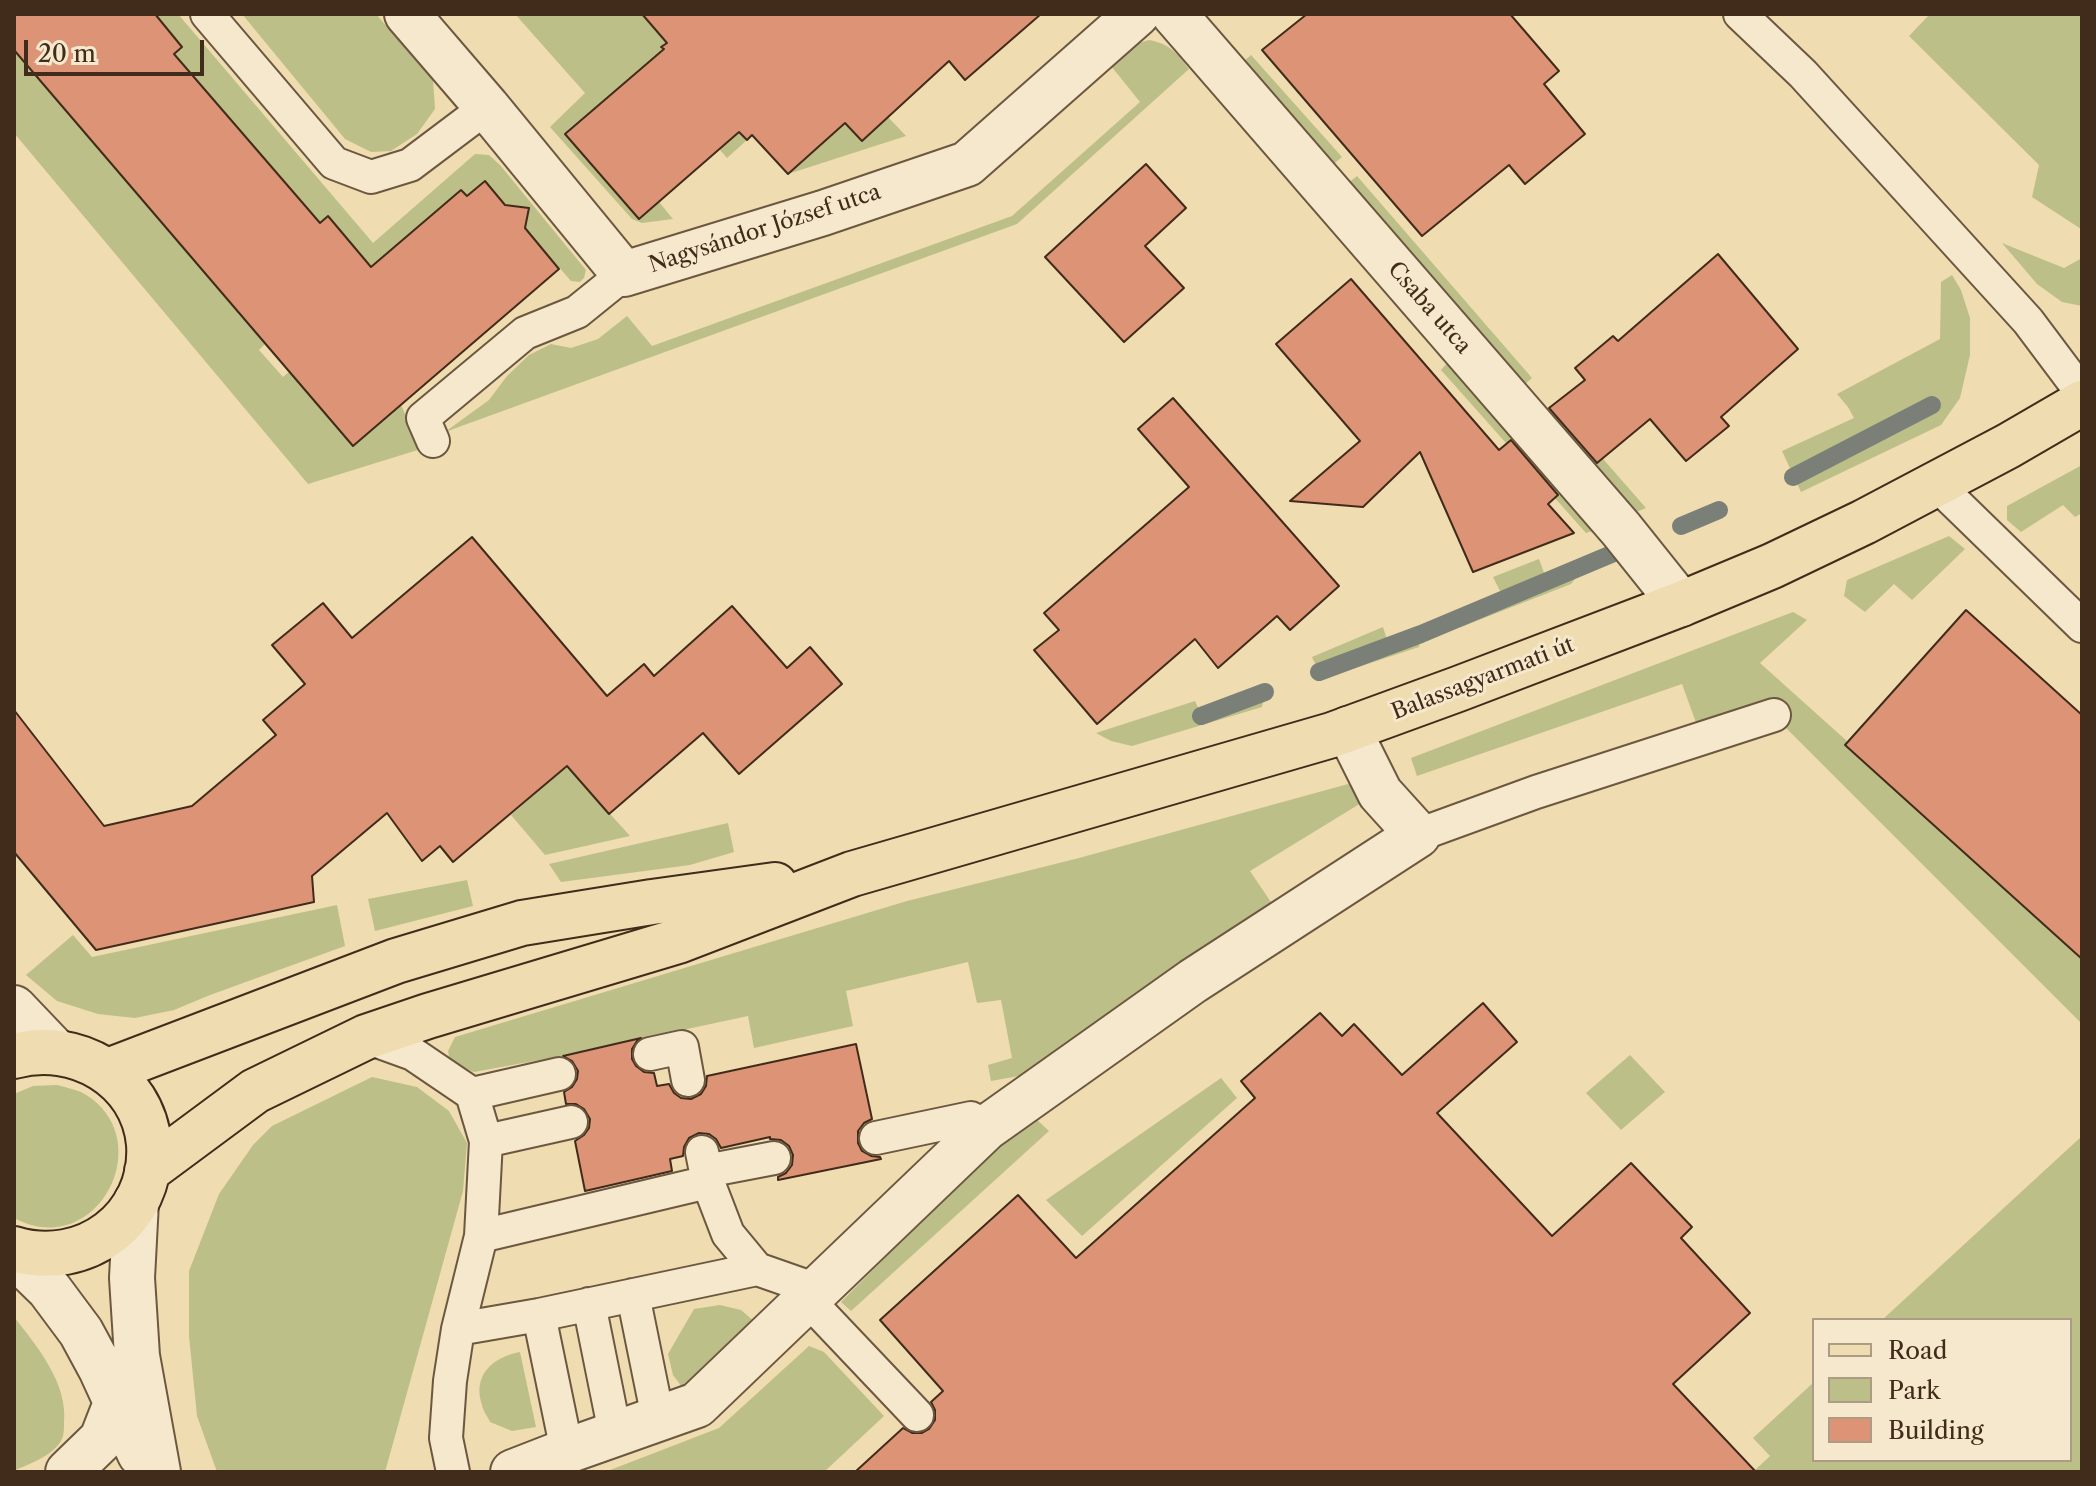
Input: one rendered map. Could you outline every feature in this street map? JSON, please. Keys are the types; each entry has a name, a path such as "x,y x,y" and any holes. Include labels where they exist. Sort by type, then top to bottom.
{"main road":[{"name":"Balassagyarmati út","path":"852,874 1348,729 1681,604 1772,566 1864,522 2082,403"},
{"path":"14,1249 60,1255 91,1245 117,1228 142,1187 255,1091 366,1037 678,941 852,874"},
{"path":"108,1071 396,961 522,923 852,874"},
{"path":"34,1054 82,1057 108,1071 128,1091 142,1116 149,1143 142,1187"}],"street":[{"name":"Nagysándor József utca","path":"407,14 624,274 823,213 967,164 1137,14"},
{"name":"Csaba utca","path":"1174,14 1621,529 1681,604"},
{"path":"513,1472 697,1405 812,1295 979,1123 1418,835 1380,793 1348,729"},
{"path":"14,1008 34,1054"},
{"path":"142,1187 132,1278 137,1356 158,1472"},
{"path":"14,1255 49,1289 81,1332 149,1472"},
{"path":"68,1472 102,1439 116,1403"}],"lane":[{"path":"207,14 334,163 371,177 410,165 487,107"},
{"path":"1740,14 1803,74 2028,321 2082,393"},
{"path":"433,441 423,418 525,333 577,312 624,274"},
{"path":"1936,484 2082,626"},
{"path":"1418,835 1536,792 1774,715"},
{"path":"366,1037 413,1054 472,1094 486,1141 481,1236 458,1329 450,1381 446,1438 453,1472"},
{"path":"650,1054 682,1047 688,1080"},
{"path":"472,1094 559,1074"},
{"path":"486,1141 571,1122"},
{"path":"876,1138 979,1123"},
{"path":"481,1236 705,1168 774,1158"},
{"path":"705,1168 728,1234 757,1269 812,1295 917,1415"},
{"path":"458,1329 757,1269"},
{"path":"633,1295 658,1418"},
{"path":"589,1304 615,1433"},
{"path":"539,1315 567,1451"}],"green space":[{"path":"141,14 178,14 373,243 475,154 489,155 586,270 584,278 580,282 571,281 484,181 369,282"},
{"path":"242,14 376,14 433,80 435,109 417,134 391,151 371,152 345,139"},
{"path":"515,14 642,14 667,43 662,47 747,140 727,158 646,65 565,134 639,219 659,202 673,219 642,223 632,219 550,127 585,93"},
{"path":"1930,14 2082,14 2081,229 2032,197 2039,165 1909,36"},
{"path":"1149,40 1172,50 1189,69 1017,224 445,432 489,400 507,376 529,355 551,344 571,348 598,339 627,316 652,346 1012,216 1140,102 1111,66 1136,44"},
{"path":"17,53 266,343 259,350 283,377 290,371 401,405 421,449 308,484 14,133 14,56"},
{"path":"1251,55 1342,157 1331,166 1243,62"},
{"path":"888,117 906,136 788,174 845,123 862,141"},
{"path":"1357,176 1532,378 1522,387 1347,184"},
{"path":"2002,243 2064,268 2082,258 2082,306 2062,302 2037,284"},
{"path":"1952,275 1961,290 1970,318 1970,355 1960,398 1941,425 1801,492 1782,451 1854,418 1837,394 1940,339 1941,282"},
{"path":"1447,363 1595,530 1586,533 1441,370"},
{"path":"1555,404 1646,508 1634,513 1546,412"},
{"path":"2082,465 2082,513 2075,517 2063,505 2021,532 2007,520 2007,506"},
{"path":"1949,536 1965,549 1912,600 1894,584 1865,612 1844,596 1847,580"},
{"path":"1539,559 1547,581 1586,565 1571,584 1461,627 1457,619 1504,599 1493,577"},
{"path":"1793,612 1807,620 1760,663 1848,742 1845,746 2082,957 2082,1024 1774,716 1702,739 1682,684 1417,776 1411,758"},
{"path":"1383,627 1389,646 1421,634 1419,647 1322,679 1312,657"},
{"path":"1265,692 1262,707 1132,746 1111,741 1096,733 1195,701 1202,716"},
{"path":"567,766 630,836 545,855 511,815"},
{"path":"1348,784 1366,800 1250,871 1275,908 1025,1075 991,1081 988,1065 1012,1058 1001,1000 977,1003 968,962 846,991 853,1026 754,1048 748,1016 474,1072 450,1062 448,1051 455,1037 907,901 1079,858"},
{"path":"728,823 734,852 690,865 561,882 549,864"},
{"path":"467,880 473,906 375,931 368,899"},
{"path":"337,905 345,946 174,1010 135,1018 98,1014 57,1001 26,975 73,935 92,957"},
{"path":"1630,1055 1665,1092 1621,1130 1586,1093"},
{"path":"372,1077 417,1087 449,1111 467,1143 463,1191 385,1472 217,1472 197,1416 189,1336 189,1271 219,1194 253,1145 272,1126"},
{"path":"1221,1078 1237,1098 1082,1236 1046,1200"},
{"path":"57,1085 81,1092 105,1112 117,1136 118,1163 110,1188 94,1209 72,1223 45,1227 14,1218 14,1094 33,1086"},
{"path":"1035,1118 1049,1131 851,1311 841,1302 999,1143"},
{"path":"2082,1136 2082,1472 1753,1472 1770,1456 1753,1438 1812,1384 1812,1462 2072,1462 2072,1318 1884,1318"},
{"path":"720,1305 741,1310 756,1323 682,1387 673,1375 668,1354 694,1309"},
{"path":"14,1317 41,1353 56,1380 64,1408 64,1423 63,1437 57,1447 14,1471"},
{"path":"809,1346 824,1352 884,1416 824,1472 605,1472 719,1428"},
{"path":"520,1352 536,1427 512,1431 490,1422 483,1407 480,1385 493,1363"}],"building":[{"path":"14,14 155,14 182,47 174,54 320,223 328,216 371,267 461,190 467,196 485,181 505,205 529,208 525,228 559,269 353,446 14,50"},
{"path":"642,14 1041,14 965,80 949,61 862,141 845,123 788,174 752,135 747,140 739,132 639,219 565,134 664,49 661,47 667,43"},
{"path":"1307,14 1510,14 1559,71 1544,84 1585,134 1525,184 1509,165 1422,236 1262,50"},
{"path":"1146,164 1186,208 1145,246 1184,288 1124,342 1045,257"},
{"path":"1718,254 1798,349 1721,417 1729,426 1686,461 1650,419 1597,463 1549,408 1585,380 1575,368 1613,336 1618,341"},
{"path":"1351,279 1499,450 1511,440 1558,495 1548,504 1574,533 1473,572 1420,452 1363,507 1290,501 1360,441 1276,344"},
{"path":"1173,398 1339,586 1290,630 1277,616 1218,668 1195,639 1097,724 1034,650 1059,630 1044,613 1189,487 1138,429"},
{"path":"472,537 607,696 644,664 654,676 732,606 787,668 810,647 842,684 739,774 703,733 609,814 567,766 453,862 440,846 422,861 387,813 312,876 314,902 96,950 14,852 14,710 104,826 192,806 276,735 263,720 305,684 272,645 323,603 352,638"},
{"path":"1966,610 2082,715 2082,959 1845,745"},
{"path":"1483,1003 1517,1042 1437,1113 1552,1236 1631,1163 1692,1227 1681,1238 1750,1313 1673,1384 1756,1472 855,1472 903,1428 912,1433 929,1429 935,1420 931,1402 943,1391 880,1320 1018,1195 1076,1258 1255,1098 1241,1081 1320,1013 1342,1036 1354,1024 1402,1075"},
{"path":"641,1038 632,1049 636,1066 644,1072 654,1073 657,1086 669,1084 681,1098 691,1099 701,1094 707,1076 856,1044 872,1119 858,1131 858,1143 862,1151 881,1159 778,1180 792,1165 793,1155 789,1146 781,1140 770,1137 721,1148 709,1134 699,1133 689,1138 683,1156 670,1159 672,1171 585,1191 575,1141 589,1128 590,1119 584,1109 576,1104 566,1104 564,1092 572,1087 578,1071 572,1061 563,1056"}],"waterway":[{"path":"1793,477 1932,405"},
{"path":"1681,526 1719,510"},
{"path":"1319,672 1421,634 1614,553"},
{"path":"1201,716 1265,692"}]}
